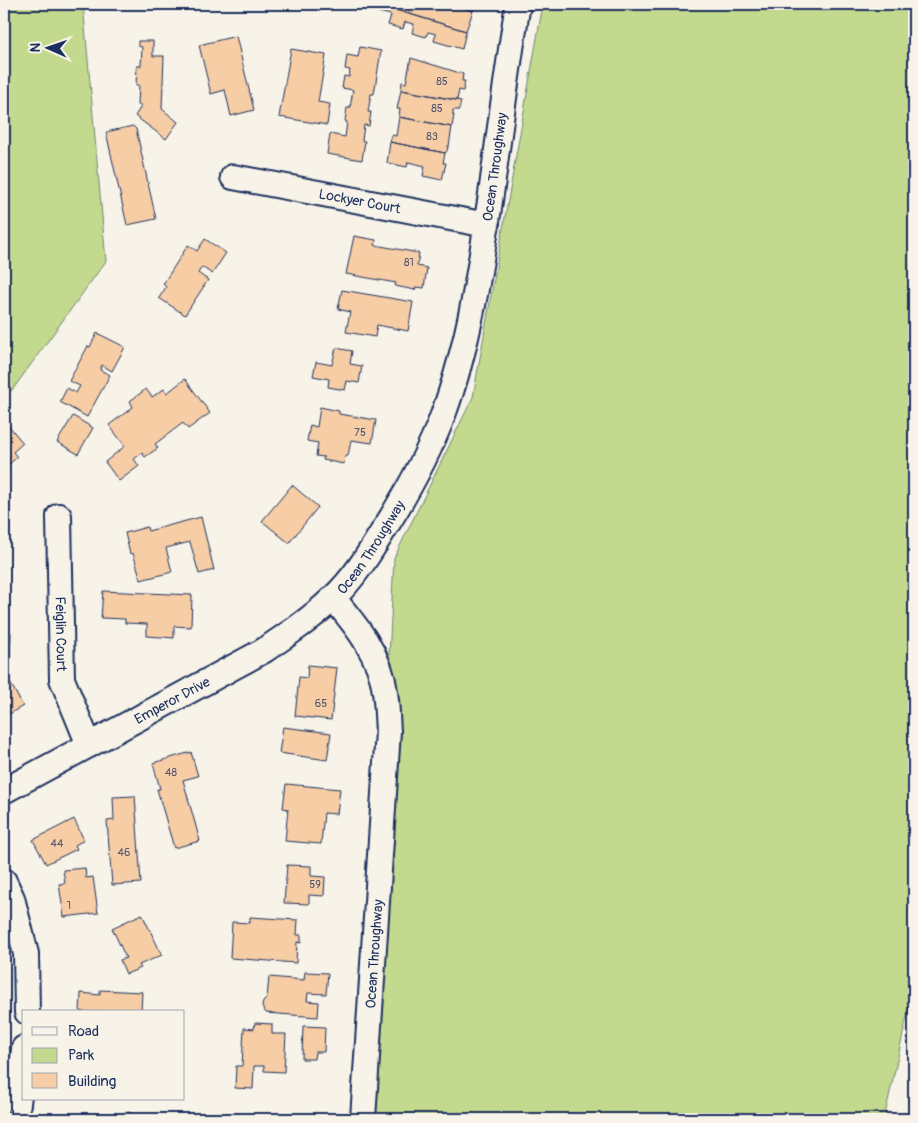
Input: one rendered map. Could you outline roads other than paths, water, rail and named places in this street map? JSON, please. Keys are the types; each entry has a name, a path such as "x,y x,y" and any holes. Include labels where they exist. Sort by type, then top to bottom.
{"street":[{"name":"Ocean Throughway","path":"363,1119 388,731 385,691 378,664 363,636 333,598 353,574 410,488 442,416 460,360 476,286 486,225 518,4"},
{"name":"Lockyer Court","path":"233,177 486,225"},
{"name":"Feiglin Court","path":"59,516 62,679 89,744"},
{"name":"Emperor Drive","path":"4,791 263,650 303,624 333,598"},
{"path":"4,881 12,898 26,954 26,1010"},
{"path":"18,1104 22,1067"}]}
